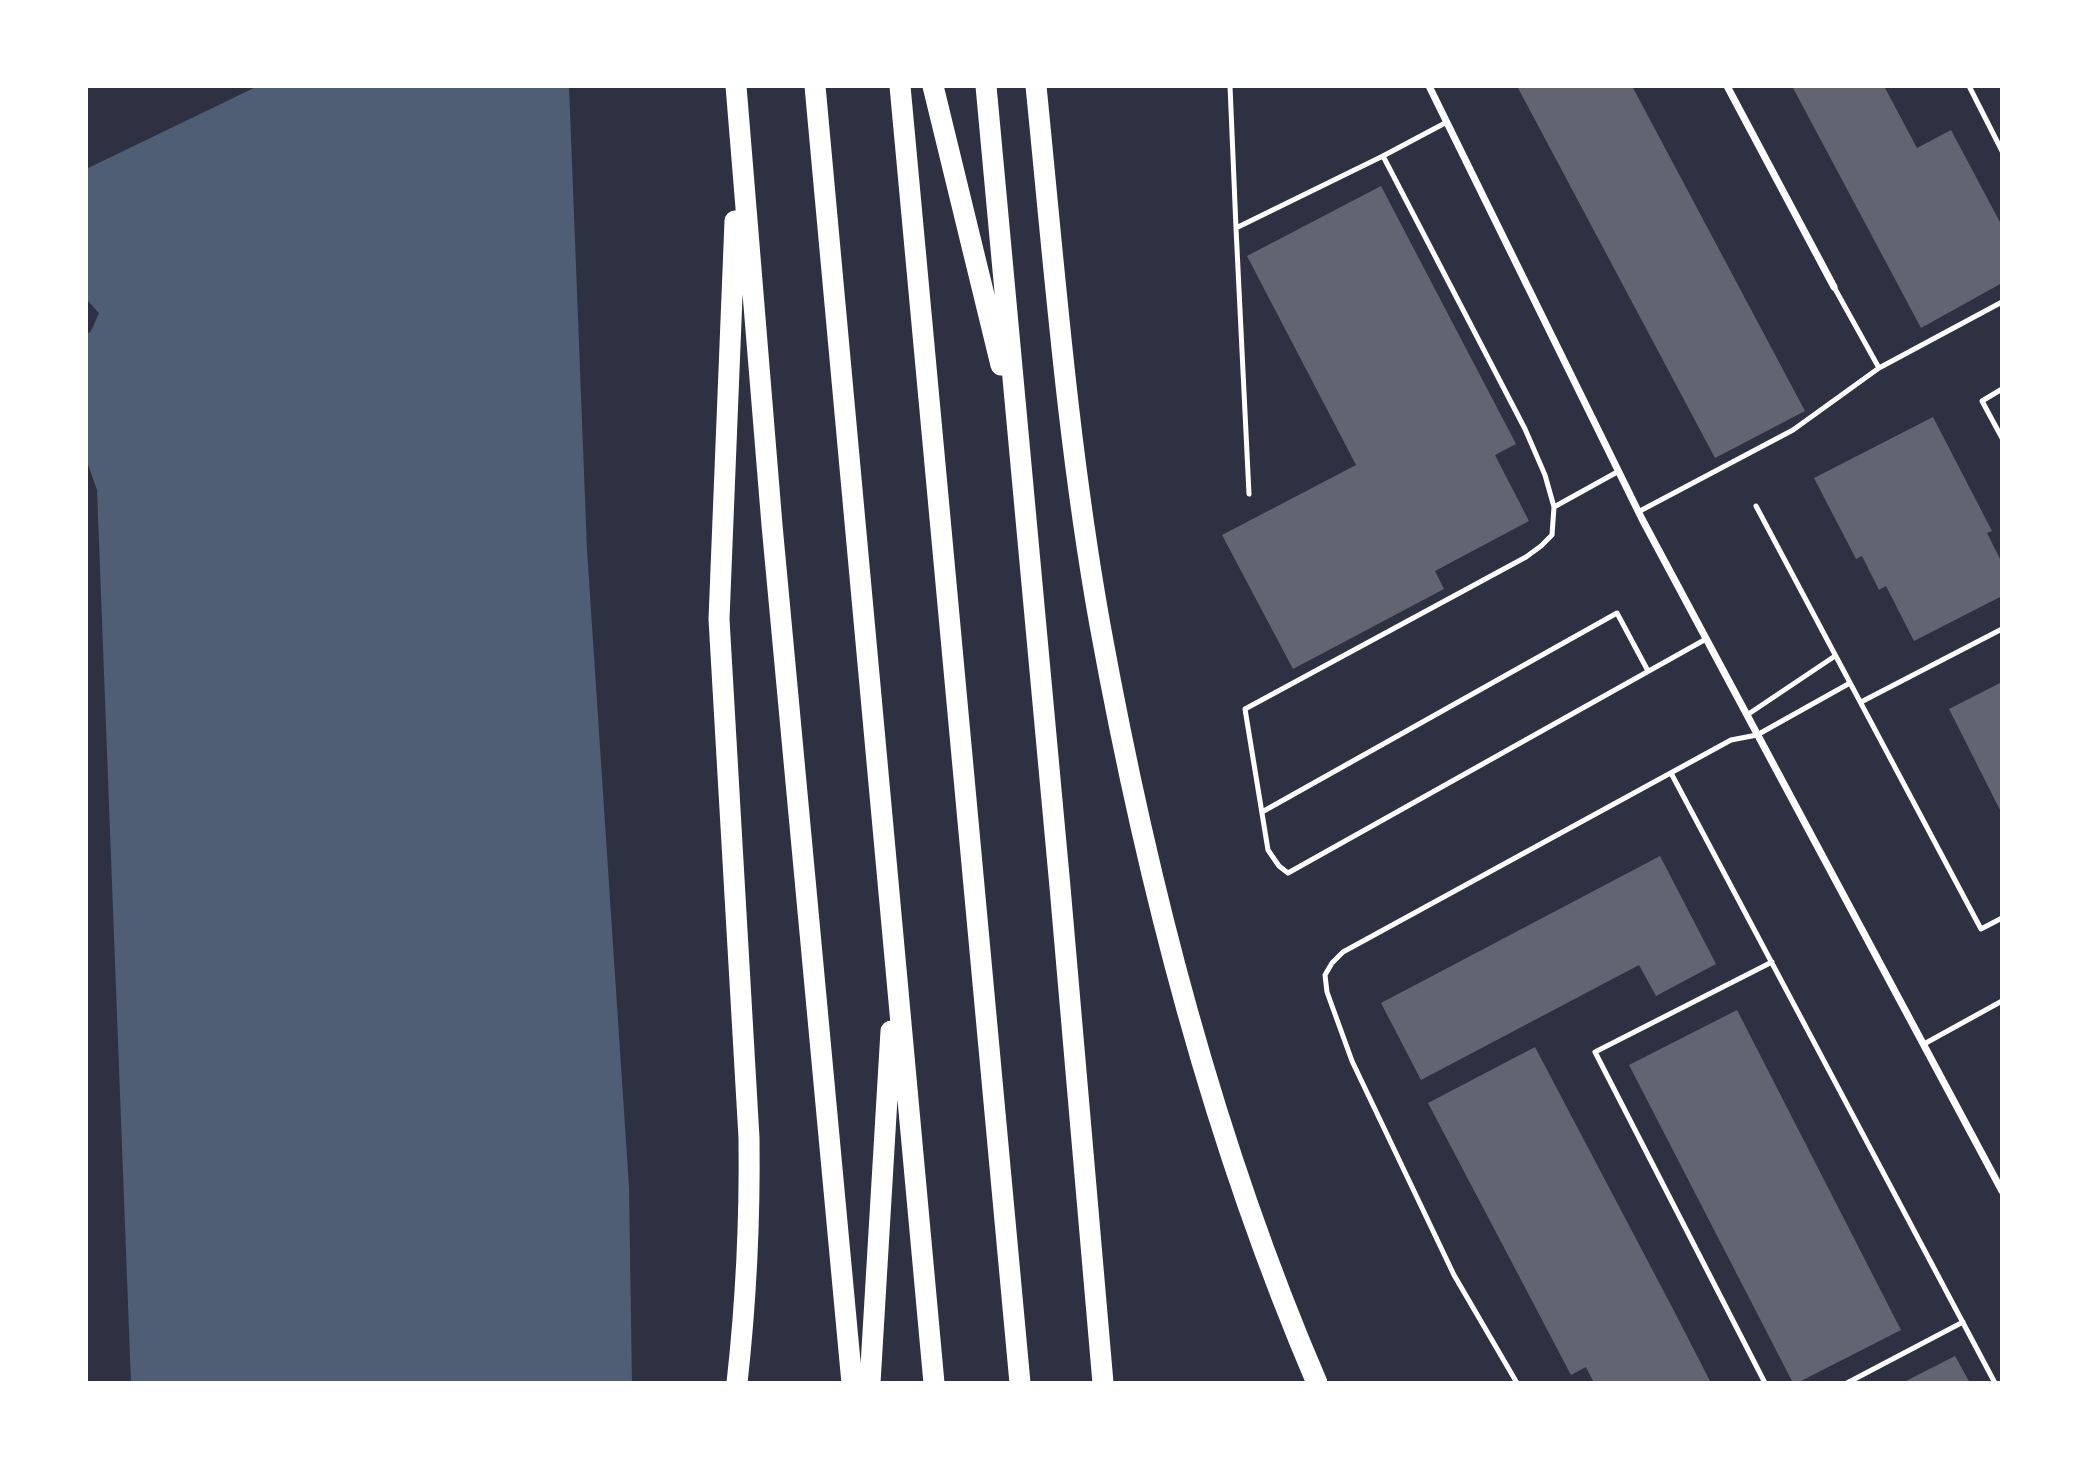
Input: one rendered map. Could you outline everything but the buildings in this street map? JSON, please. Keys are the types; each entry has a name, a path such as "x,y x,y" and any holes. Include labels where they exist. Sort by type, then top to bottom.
{"highway":[{"path":"736,86 768,485 852,1383"},
{"path":"815,86 934,1383"},
{"path":"900,86 1020,1383"},
{"path":"933,86 1018,435"},
{"path":"986,86 1103,1383"},
{"path":"1036,86 1080,488 1100,623 1126,758 1160,908 1229,1151 1256,1230 1317,1383"},
{"path":"737,1383 747,1265 749,1138 719,619 739,121"},
{"path":"870,1383 895,962"}],"street":[{"path":"1429,86 1638,512 2002,1191"},
{"path":"1727,86 1835,287"}],"lane":[{"path":"1230,86 1249,494"},
{"path":"1969,86 2002,151"},
{"path":"1236,228 1447,122"},
{"path":"1383,156 1525,429 1545,475 1553,507 1552,535 1526,557 1245,709 1268,850 1279,866 1288,873 1706,639"},
{"path":"1835,287 1879,368"},
{"path":"1638,512 1793,429 1879,368 2002,302"},
{"path":"2002,390 1982,401 2002,438"},
{"path":"1553,507 1619,471"},
{"path":"1756,506 1981,929 2002,918"},
{"path":"1262,812 1617,613 1647,671"},
{"path":"1861,702 2002,629"},
{"path":"1747,715 1835,656"},
{"path":"1517,1383 1454,1275 1352,1061 1327,992 1325,975 1343,952 1731,740 1757,735 1850,683"},
{"path":"1671,773 1996,1383"},
{"path":"1765,1383 1595,1052 1772,962"},
{"path":"1924,1045 2002,1002"},
{"path":"1847,1383 1963,1322"}],"water":[{"path":"258,86 569,86 587,550 629,1187 632,1383 131,1383 97,490 86,459 86,335 91,331 99,313 86,299 86,169"}]}
